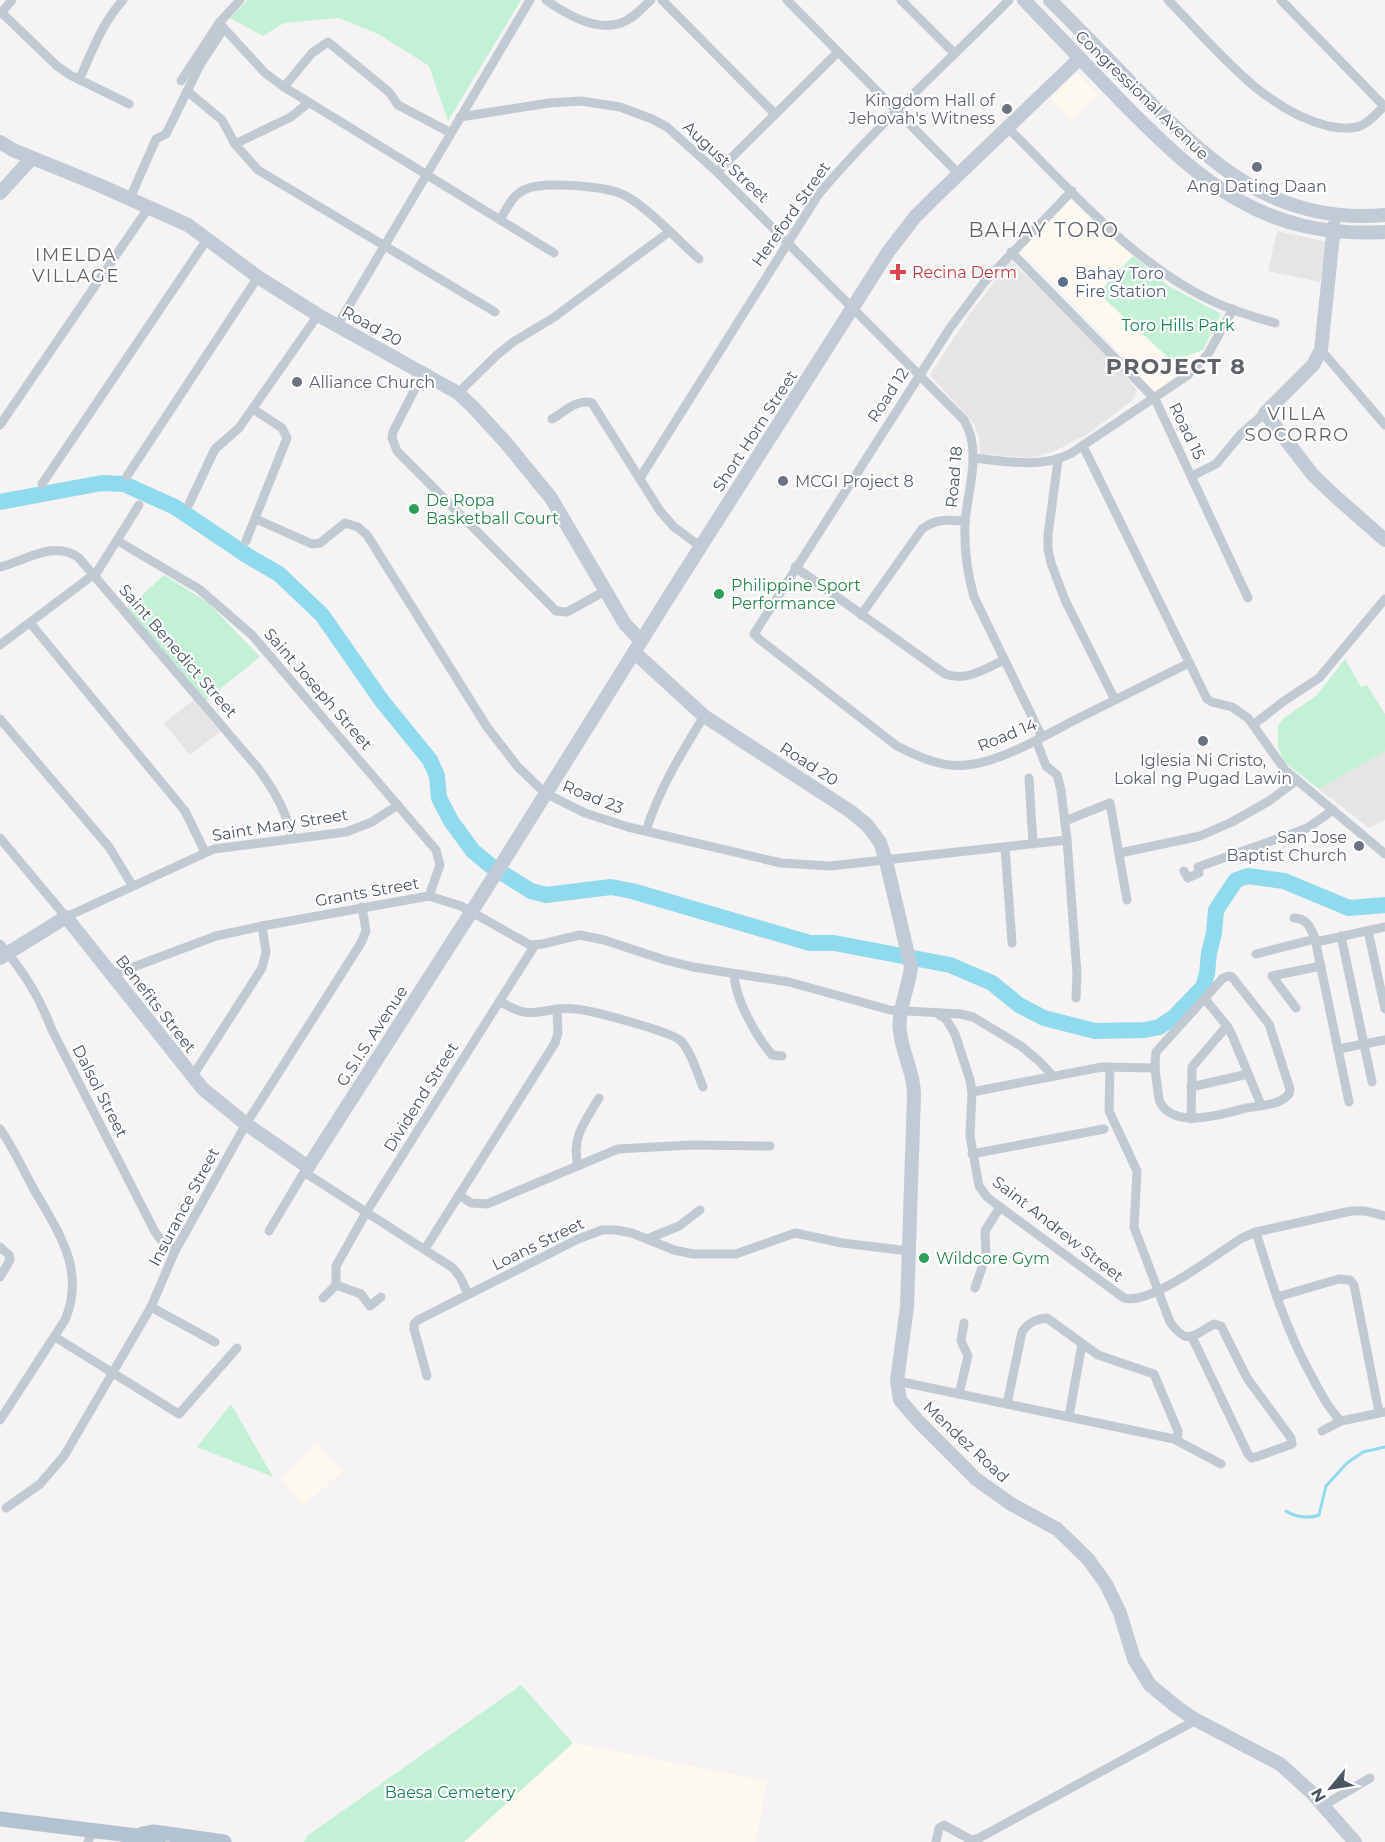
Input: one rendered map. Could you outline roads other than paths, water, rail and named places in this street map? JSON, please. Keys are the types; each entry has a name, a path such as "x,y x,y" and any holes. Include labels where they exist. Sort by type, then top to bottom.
{"main road":[{"path":"0,1819 90,1836 136,1836 154,1832 224,1842"},
{"path":"136,1836 158,1842"}],"street":[{"path":"12,0 1,13 57,66 79,80 129,104"},
{"path":"79,80 96,41 123,0"},
{"path":"181,81 240,0"},
{"path":"337,326 530,0"},
{"path":"546,0 574,17 605,25 620,24 630,19 651,0"},
{"path":"662,0 775,114"},
{"path":"787,0 959,174"},
{"path":"901,0 954,53"},
{"name":"Hereford Street","path":"640,478 818,195 844,164 896,110 1008,0"},
{"name":"Congressional Avenue","path":"1024,0 1168,147 1222,191 1265,214 1305,227 1333,233 1385,232"},
{"name":"Congressional Avenue","path":"1050,0 1180,132 1220,167 1241,181 1276,198 1307,208 1335,214 1385,215"},
{"path":"1168,0 1262,93 1300,116 1334,127 1352,128 1368,122 1384,106 1281,0"},
{"path":"222,26 265,73 284,87 554,253"},
{"path":"130,198 156,139 166,134 222,26"},
{"path":"284,87 312,53 328,42 371,75 389,92 398,105 452,131"},
{"path":"717,172 838,52"},
{"name":"Short Horn Street","path":"504,859 900,236 959,174 1080,58"},
{"path":"187,92 222,120 236,144 258,170 495,312"},
{"name":"August Street","path":"460,117 549,103 581,101 604,103 637,112 667,127 717,172 787,242"},
{"path":"236,144 291,117 308,103"},
{"path":"1007,128 1137,253 1153,265 1194,291 1233,309 1275,323"},
{"name":"Road 20","path":"0,142 13,150 177,219 208,238 258,277 318,315 458,393 493,429 546,491 638,646 704,716 859,818 875,834 886,861 906,944"},
{"path":"0,193 32,158"},
{"path":"500,220 514,197 525,189 535,186 573,185 624,194 699,259"},
{"name":"Road 12","path":"754,634 919,375 982,285 1011,252 1072,191"},
{"path":"0,425 149,207"},
{"path":"1192,476 1216,464 1241,434 1312,365 1321,350 1335,214"},
{"path":"458,393 513,342 553,318 669,232"},
{"path":"42,483 208,238"},
{"name":"Road 18","path":"787,242 964,420 972,439 973,458 965,521 964,550 968,574 974,597 1039,739 1046,766 1059,780 1067,840 1077,974 1076,998"},
{"name":"Road 15","path":"1011,252 1155,399 1248,598"},
{"path":"127,476 258,277"},
{"path":"973,458 1038,464 1058,460 1083,446 1155,399 1199,365 1208,354 1233,309"},
{"path":"189,504 215,449 238,428 253,409 318,315"},
{"path":"1321,350 1385,425"},
{"path":"423,373 393,432 392,438 397,451 556,611 567,612 605,591"},
{"path":"552,419 579,402 592,403 668,521 701,547"},
{"path":"246,541 287,438 282,428 253,409"},
{"path":"1265,413 1313,474 1385,540"},
{"path":"1083,446 1209,701 1232,707 1241,712 1253,725 1275,758 1296,781 1385,854"},
{"path":"1058,460 1048,535 1049,556 1065,600 1115,700"},
{"path":"0,645 94,576 139,505"},
{"name":"Road 23","path":"256,519 312,544 320,543 345,523 358,527 368,535 481,718 518,767 545,793 585,813 628,828 800,866 886,861 1067,840"},
{"path":"861,615 922,529 940,519 965,521"},
{"name":"Saint Joseph Street","path":"118,541 199,589 252,634 437,853 440,865 429,896"},
{"name":"Saint Benedict Street","path":"0,567 44,552 64,550 72,552 79,558 257,767 280,801 292,838"},
{"path":"795,567 936,669 952,677 969,676 1004,660"},
{"path":"1253,725 1284,701 1313,683 1385,598"},
{"path":"31,624 185,812 205,852"},
{"name":"Road 14","path":"754,634 897,746 923,758 948,765 982,762 1039,739 1189,663"},
{"path":"646,831 668,775 704,716"},
{"path":"0,719 109,847 132,885"},
{"path":"1029,778 1034,844"},
{"path":"1120,853 1200,836 1261,806 1296,781"},
{"path":"1065,821 1110,803 1127,900"},
{"name":"Saint Mary Street","path":"66,916 205,852 346,832 372,822 398,805"},
{"path":"1184,871 1188,878 1199,873 1198,867 1235,856 1309,827 1333,810"},
{"name":"Benefits Street","path":"0,838 66,916 192,1077 214,1100 306,1169 456,1271 468,1294"},
{"path":"1005,847 1012,943"},
{"name":"G.S.I.S. Avenue","path":"269,1231 306,1169 504,859"},
{"name":"Grants Street","path":"112,975 202,940 262,926 429,896 470,911 526,943 535,945"},
{"name":"Insurance Street","path":"6,1508 32,1491 57,1465 75,1437 151,1307 175,1251 246,1124 361,944 366,931 362,907"},
{"path":"2,952 66,916"},
{"path":"1294,918 1301,918 1305,921 1312,930 1315,940 1349,1102"},
{"path":"192,1077 262,968 266,952 262,926"},
{"path":"1256,954 1385,927"},
{"path":"1368,931 1385,1009"},
{"path":"535,945 580,935 604,940 665,960 789,982 901,1012 970,1016 1021,1046 1052,1076"},
{"path":"1341,936 1372,1082"},
{"name":"Mendez Road","path":"906,944 911,967 910,981 901,1012 900,1032 914,1085 906,1318 897,1381 898,1395 903,1404 976,1479 1011,1504 1057,1529 1088,1559 1106,1584 1120,1613 1138,1668 1150,1685 1196,1720 1280,1764 1324,1805 1355,1842"},
{"name":"Dividend Street","path":"336,1285 336,1266 367,1211 535,945"},
{"name":"Dalsol Street","path":"2,952 30,981 42,1002 52,1030 155,1232 175,1251"},
{"path":"1296,1008 1272,976 1321,966"},
{"path":"734,974 737,994 759,1035 775,1057"},
{"path":"1232,977 1269,1024 1290,1089 1289,1094 1281,1101 1191,1119 1172,1114 1161,1104 1154,1068 1156,1052 1205,999 1223,978 1232,977"},
{"path":"1205,999 1227,1026 1262,1105"},
{"path":"500,1000 521,1012 533,1013 574,1008 674,1036 685,1046 703,1087"},
{"path":"424,1249 555,1043 558,1033 557,1010"},
{"name":"Saint Andrew Street","path":"938,1014 946,1019 955,1034 972,1092 970,1136 979,1186 987,1197 1124,1298 1136,1299 1158,1291 1242,1238 1256,1232 1351,1211 1365,1211 1385,1216"},
{"path":"955,1034 957,1027 970,1016"},
{"path":"1191,1119 1192,1067 1227,1026"},
{"path":"1338,1049 1385,1040"},
{"path":"972,1092 1110,1067 1154,1068"},
{"path":"1110,1067 1109,1111 1137,1171 1134,1227 1170,1322 1183,1337 1192,1336 1214,1324 1221,1326 1247,1378 1292,1438 1292,1444 1252,1458 1248,1454 1192,1336"},
{"path":"1191,1087 1248,1074"},
{"path":"578,1166 575,1143 599,1098"},
{"path":"0,1129 66,1247 72,1277 70,1308 55,1337 0,1420"},
{"path":"972,1154 1104,1129"},
{"path":"459,1196 471,1203 487,1204 618,1149 691,1145 770,1146"},
{"path":"975,1288 986,1256 985,1231 1000,1207"},
{"path":"647,1239 679,1226 700,1210"},
{"name":"Loans Street","path":"427,1376 414,1324 468,1294 602,1230 632,1233 674,1250 705,1254 736,1254 795,1233 842,1243 909,1251"},
{"path":"1256,1232 1277,1297 1302,1359 1324,1399 1341,1421"},
{"path":"0,1247 10,1260 0,1277"},
{"path":"1277,1297 1339,1279 1350,1280 1354,1285 1382,1412 1341,1421 1322,1431"},
{"path":"324,1298 336,1285 361,1294 370,1306 381,1297"},
{"path":"151,1307 215,1342"},
{"path":"1007,1404 1022,1332 1038,1318 1047,1318 1082,1344 1106,1358 1154,1374 1178,1431 1174,1439"},
{"path":"959,1394 968,1356 961,1341 964,1323"},
{"path":"55,1337 179,1414 237,1347"},
{"path":"1069,1416 1082,1344"},
{"path":"897,1381 1174,1439 1221,1464"},
{"path":"936,1842 941,1826 944,1825 975,1840 1196,1720"},
{"path":"1324,1805 1370,1778"}],"waterway":[{"path":"0,502 102,483 124,484 175,507 279,574 322,615 382,701 430,760 437,776 439,798 451,821 473,851 491,866 531,891 546,895 611,887 632,891 810,943 834,943 950,965 992,983 1019,1005 1044,1018 1095,1031 1145,1030 1159,1027 1173,1018 1203,987 1214,933 1216,910 1236,880 1248,876 1284,881 1349,908 1385,905"},
{"path":"1286,1511 1302,1517 1319,1515 1326,1486 1347,1463 1363,1452 1385,1447"}],"place":[{"name":"Kingdom Hall of Jehovah's Witness","path":"1007,109"},
{"name":"Ang Dating Daan","path":"1257,167"},
{"name":"Recina Derm","path":"898,272"},
{"name":"Bahay Toro Fire Station","path":"1063,282"},
{"name":"Alliance Church","path":"297,382"},
{"name":"MCGI Project 8","path":"783,481"},
{"name":"De Ropa Basketball Court","path":"414,509"},
{"name":"Philippine Sport Performance","path":"719,594"},
{"name":"Iglesia Ni Cristo, Lokal ng Pugad Lawin","path":"1203,741"},
{"name":"San Jose Baptist Church","path":"1359,846"},
{"name":"Wildcore Gym","path":"924,1258"}],"district":[{"name":"BAHAY TORO","path":"1044,230"},
{"name":"IMELDA VILLAGE","path":"76,265"},
{"name":"PROJECT 8","path":"1176,366"},
{"name":"VILLA SOCORRO","path":"1297,424"}],"park label":[{"name":"Toro Hills Park","path":"1178,325"},
{"name":"Baesa Cemetery","path":"450,1792"}]}
